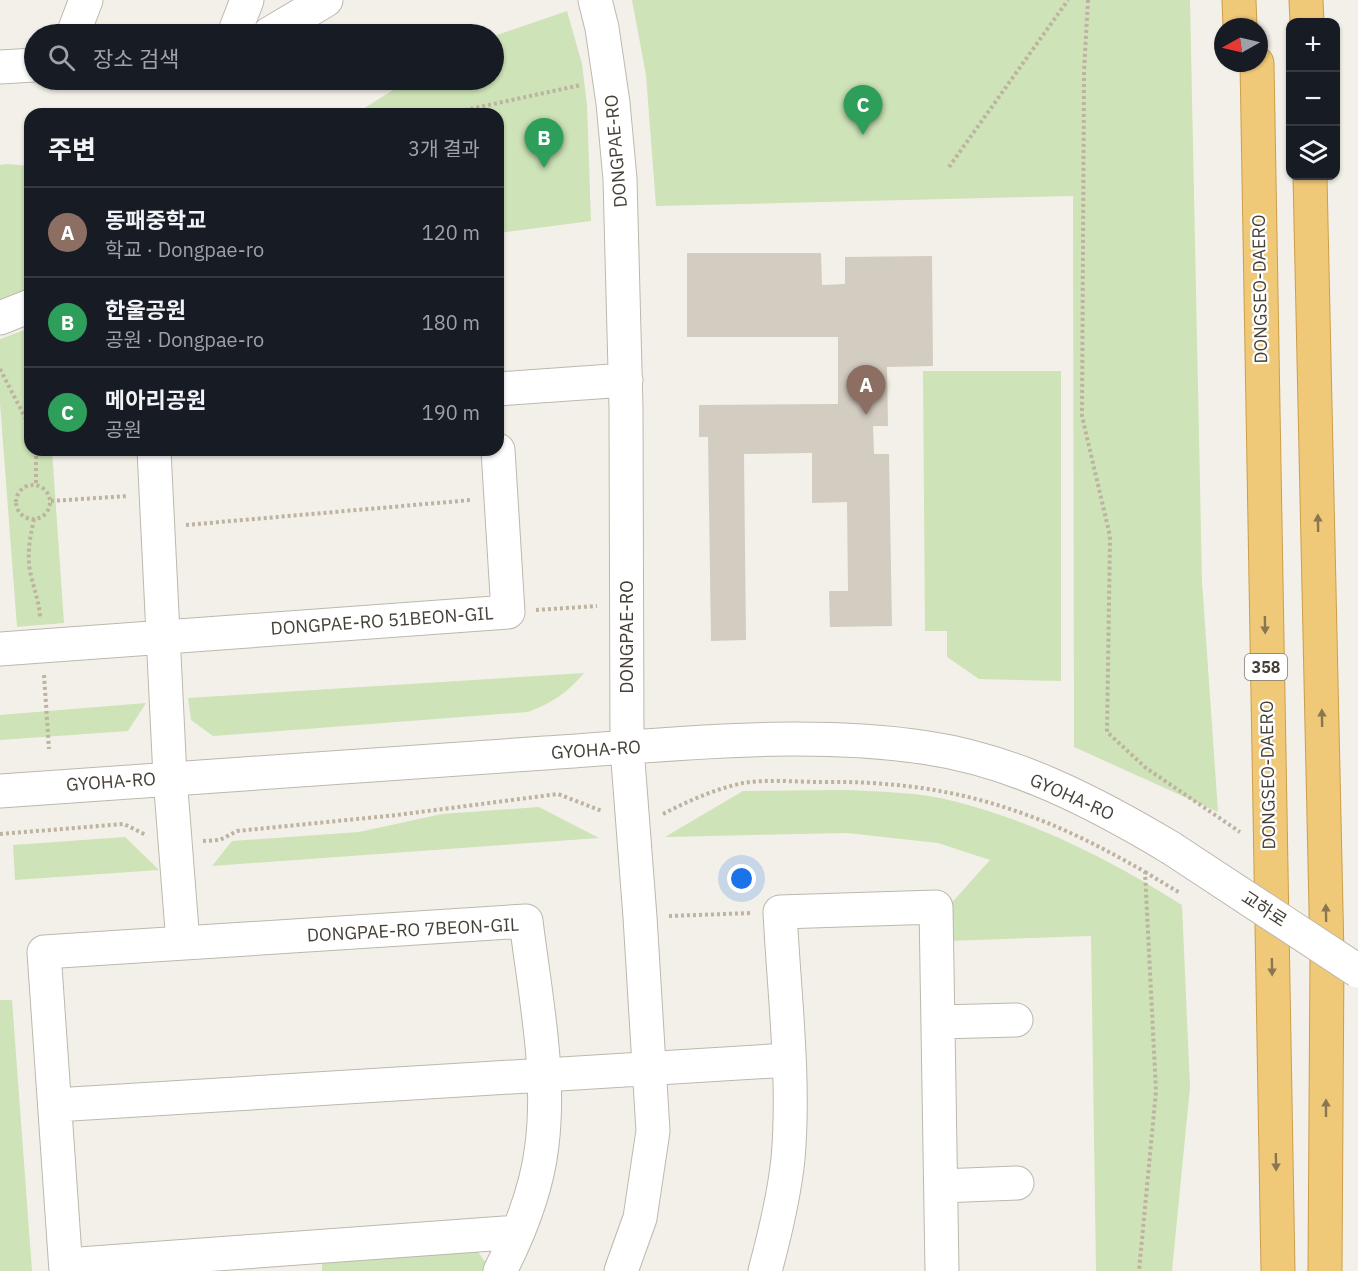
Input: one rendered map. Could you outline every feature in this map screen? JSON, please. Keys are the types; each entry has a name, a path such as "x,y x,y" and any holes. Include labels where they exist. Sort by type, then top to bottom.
{"highway":[{"path":"1239,0 1240,18"},
{"path":"1256,0 1256,18"},
{"path":"1306,0 1307,18"},
{"path":"1242,72 1265,592"},
{"name":"DONGSEO-DAERO","path":"1257,72 1278,1271"},
{"path":"1310,180 1327,944 1327,1271"}],"street":[{"path":"77,24 86,0"},
{"path":"238,24 247,0"},
{"path":"286,24 326,0"},
{"name":"DONGPAE-RO","path":"595,0 602,28 613,103 620,179 626,380 627,748 653,1131 640,1218 621,1271"},
{"path":"0,67 24,66"},
{"path":"0,318 24,308"},
{"path":"504,389 626,380"},
{"path":"154,456 170,777 183,943"},
{"name":"DONGPAE-RO 51BEON-GIL","path":"0,649 508,612 498,456"},
{"name":"GYOHA-RO","path":"0,791 170,777 627,748 789,741 865,741 930,748 994,764 1068,791 1120,817 1170,848"},
{"name":"교하로","path":"1170,848 1358,971"},
{"path":"765,1271 778,1223 788,1159 788,1060 780,912 936,907 942,1271"},
{"name":"DONGPAE-RO 7BEON-GIL","path":"500,1271 518,1232 533,1191 542,1146 543,1075 526,921 44,952 66,1268 518,1232"},
{"path":"938,1022 1016,1020"},
{"path":"55,1105 788,1060"},
{"path":"941,1186 1017,1183"}],"path":[{"path":"949,167 1068,0"},
{"path":"1088,0 1084,71 1082,416 1110,536 1107,732 1146,768 1270,852"},
{"path":"474,108 592,82"},
{"path":"0,369 24,415"},
{"path":"36,456 36,485"},
{"path":"28,485 36,485 45,489 51,501 49,509 42,517 32,519 22,515 16,505 18,493 28,485"},
{"path":"51,501 157,494"},
{"path":"158,528 501,497"},
{"path":"508,612 627,604"},
{"path":"0,834 124,824 158,842 220,840 237,831 398,815 558,794 609,814 632,814"},
{"path":"640,917 780,912"}],"green space":[{"path":"632,0 1190,0 1202,581 1218,812 1074,747 1073,196 656,206 646,75"},
{"path":"567,11 582,64 587,105 591,221 504,232 504,108 365,108 393,90 504,90 504,33"},
{"path":"0,165 24,165 24,293 0,303"},
{"path":"24,330 24,456 52,456 64,623 17,627 0,403 0,339"},
{"path":"923,371 1061,371 1061,681 979,679 947,657 947,631 925,631"},
{"path":"584,673 559,697 528,712 213,736 191,720 188,698"},
{"path":"146,703 128,731 0,740 0,715"},
{"path":"848,790 940,798 1013,819 1100,858 1182,905 1190,1087 1172,1271 1096,1271 1091,936 947,941 947,908 990,860 938,843 847,833 665,837 743,791"},
{"path":"539,807 599,838 212,866 232,841 359,832 442,814"},
{"path":"125,837 159,870 15,880 13,845"},
{"path":"0,1000 12,1000 32,1271 0,1271"},
{"path":"476,1249 488,1266 485,1271 322,1271 322,1263"}],"building":[{"path":"687,253 821,253 822,285 845,284 845,257 932,256 933,366 887,367 888,426 873,426 874,454 889,454 892,626 830,627 829,591 848,591 847,502 812,503 812,453 744,454 746,640 711,641 708,437 699,437 699,405 838,404 838,337 687,337"}],"place":[{"name":"메아리공원","path":"863,135"},
{"name":"한울공원","path":"544,168"},
{"name":"동패중학교","path":"866,415"}]}
